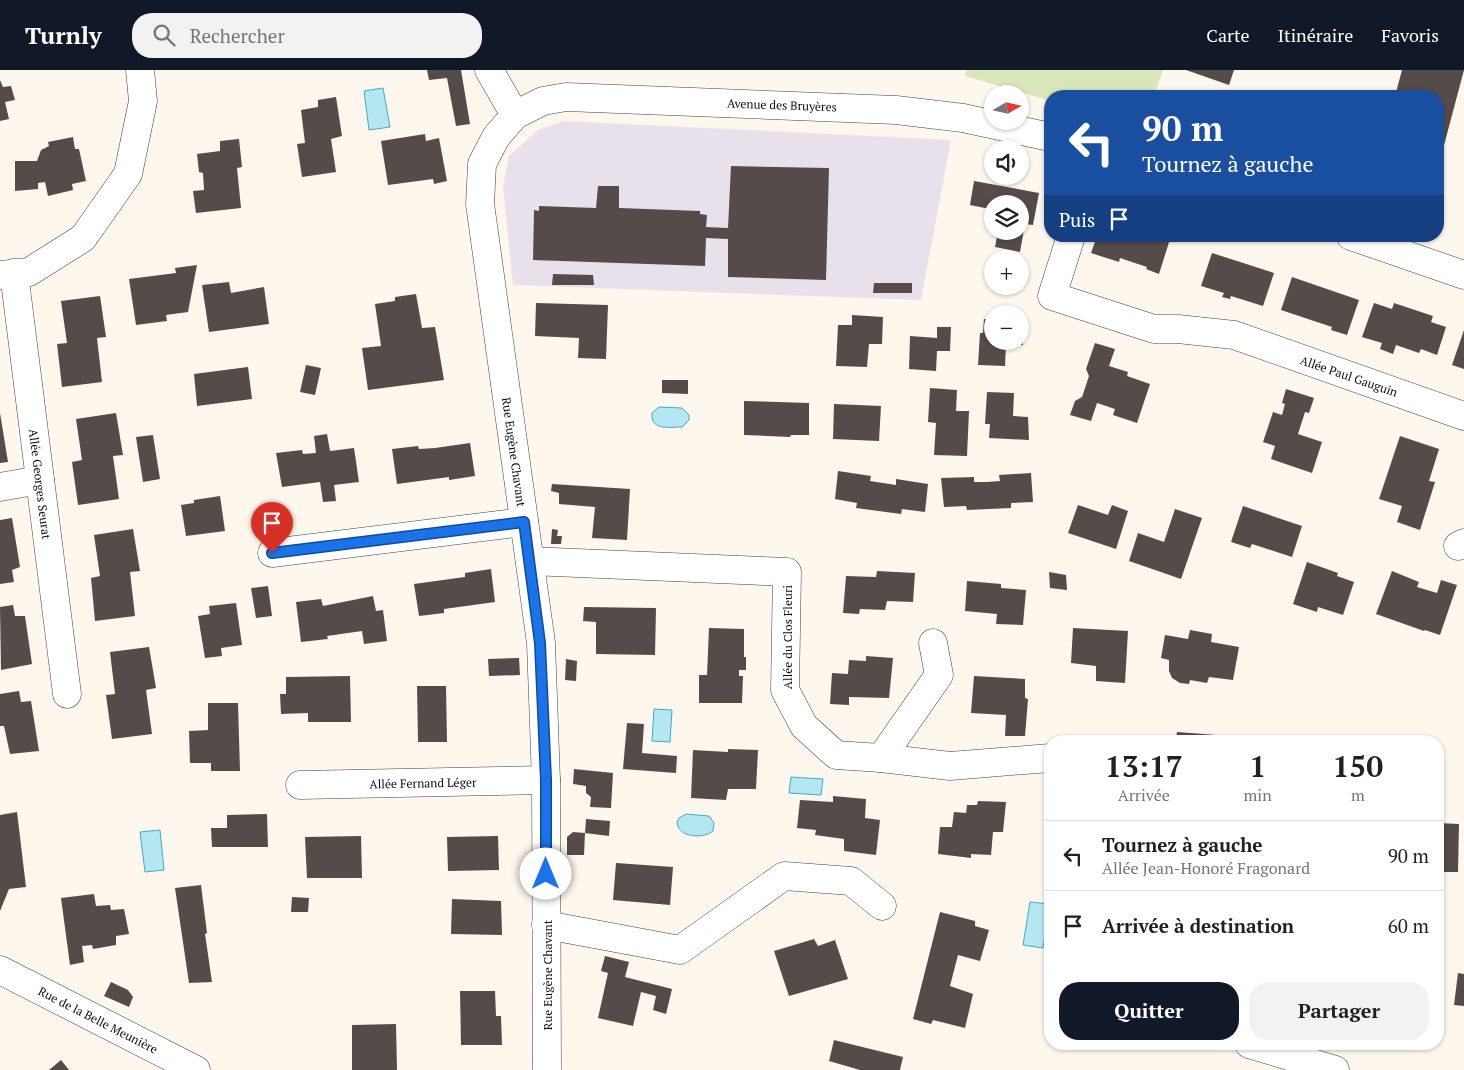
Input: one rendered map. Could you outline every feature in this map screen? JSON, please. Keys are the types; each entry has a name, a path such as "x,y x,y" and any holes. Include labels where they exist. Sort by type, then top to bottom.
{"street":[{"path":"7,274 29,272 83,238 128,174 143,101 140,70"},
{"path":"490,70 515,115"},
{"name":"Avenue des Bruyères","path":"515,115 543,101 566,97 775,104 896,110 963,118 1044,136"},
{"name":"Rue Eugène Chavant","path":"515,115 496,136 482,164 480,204 540,643 546,780 547,1070"},
{"name":"Allée Paul Gauguin","path":"1069,242 1052,296 1154,329 1178,329 1234,336 1464,416"},
{"path":"1368,242 1464,275"},
{"name":"Allée Georges Seurat","path":"7,274 40,480 67,694"},
{"path":"0,487 40,480"},
{"path":"272,553 524,522"},
{"name":"Allée du Clos Fleuri","path":"530,561 787,572 785,690 804,726 836,755 950,766 1044,758"},
{"path":"881,758 939,675 933,643"},
{"name":"Allée Fernand Léger","path":"300,785 546,780"},
{"path":"546,925 680,950 784,876 851,881 882,906"},
{"name":"Rue de la Belle Meunière","path":"0,970 196,1070"},
{"path":"1269,1050 1335,1070"}],"shaded area":[{"path":"563,121 951,140 921,300 513,285 503,187 509,156 538,130"}],"green space":[{"path":"967,70 1163,70 1156,90 1044,90 1044,99 1029,95 1029,85 996,85 965,76"}],"water":[{"path":"383,88 390,127 369,130 364,91"},
{"path":"659,407 682,408 689,415 689,420 682,427 662,427 657,425 652,419 652,413"},
{"path":"654,709 672,710 670,742 652,741"},
{"path":"791,777 823,779 821,795 789,793"},
{"path":"686,814 709,816 714,823 713,831 709,834 697,836 686,834 678,827 677,822 679,818"},
{"path":"160,830 164,870 145,872 140,832"},
{"path":"1030,902 1044,903 1043,948 1023,945"}],"building":[{"path":"427,70 461,70 470,124 456,126 447,78 429,80"},
{"path":"1186,70 1234,70 1229,85"},
{"path":"1402,70 1464,70 1444,145 1444,90 1397,90"},
{"path":"0,80 3,87 11,86 15,100 5,102 9,119 0,121"},
{"path":"336,97 342,136 331,139 336,172 302,177 297,144 305,143 301,110 318,107 318,100"},
{"path":"425,134 426,141 439,138 447,181 434,184 433,179 388,185 381,141"},
{"path":"73,137 75,149 79,149 86,181 72,184 73,190 48,196 45,182 38,183 38,189 15,191 15,161 37,161 41,150 49,146 48,142"},
{"path":"239,139 242,167 237,168 241,208 196,213 193,191 204,190 203,173 199,172 197,154 220,151 220,141"},
{"path":"731,166 829,168 826,280 728,277 728,239 706,238 705,266 533,260 534,210 539,211 539,206 596,208 598,186 619,186 619,208 700,211 700,214 707,215 706,227 728,228"},
{"path":"974,181 984,183 984,185 996,185 1039,193 1033,225 1029,224 1029,195 984,195 984,208 970,205"},
{"path":"996,240 1022,240 1020,250 995,247"},
{"path":"1095,242 1169,242 1159,274 1146,269 1147,267 1120,258 1119,262 1091,253"},
{"path":"1212,253 1274,273 1263,306 1231,296 1230,299 1222,297 1224,293 1201,286"},
{"path":"197,265 188,312 166,315 167,321 136,325 129,279 176,273 175,268"},
{"path":"553,274 593,275 594,285 552,285"},
{"path":"1292,277 1359,300 1347,335 1331,330 1332,327 1281,310"},
{"path":"229,282 231,293 264,287 269,324 209,332 202,285"},
{"path":"874,283 912,283 912,293 873,293"},
{"path":"416,294 422,328 435,327 444,380 368,390 362,348 381,346 375,304 395,301 395,297"},
{"path":"100,296 106,337 97,338 102,382 62,387 57,344 67,343 61,301"},
{"path":"536,303 608,305 606,359 578,358 579,338 535,336"},
{"path":"1374,303 1392,309 1394,303 1433,316 1431,322 1446,327 1437,355 1421,349 1419,353 1396,345 1393,354 1380,349 1382,343 1362,337"},
{"path":"852,315 883,317 882,344 869,344 867,367 836,366 838,325 852,325"},
{"path":"984,319 984,350 1006,350 1005,366 978,365 980,333 983,333"},
{"path":"937,327 951,327 950,351 937,351 936,371 909,369 910,336 937,338"},
{"path":"1464,330 1464,369 1452,365"},
{"path":"1095,343 1115,349 1109,366 1128,372 1127,376 1150,384 1137,423 1113,415 1115,409 1097,403 1091,421 1070,415 1075,401 1082,397 1089,376 1086,369"},
{"path":"306,365 321,368 315,395 300,392"},
{"path":"248,367 252,399 197,406 194,374"},
{"path":"662,380 688,380 688,394 662,393"},
{"path":"930,388 957,390 956,411 969,411 967,456 934,455 936,423 928,422"},
{"path":"1286,389 1314,398 1309,413 1305,412 1298,434 1322,442 1312,473 1271,459 1275,446 1263,442 1273,412 1282,415 1285,404 1282,403"},
{"path":"987,392 1014,393 1013,416 1028,417 1029,440 989,438 990,424 985,424"},
{"path":"744,401 809,403 809,435 791,435 790,437 744,435"},
{"path":"834,404 881,406 879,441 833,439"},
{"path":"0,413 8,462 0,463"},
{"path":"116,413 123,455 113,456 119,499 78,505 72,462 82,460 76,419"},
{"path":"327,434 330,451 354,448 359,482 334,485 336,501 323,502 320,482 282,487 276,453 302,450 303,454 316,453 314,436"},
{"path":"153,435 160,479 143,482 136,437"},
{"path":"1400,436 1439,449 1429,481 1435,482 1420,530 1397,522 1402,506 1379,499"},
{"path":"470,443 475,476 449,480 449,477 397,484 392,449 418,446 419,449 435,448"},
{"path":"838,471 871,476 870,481 896,485 896,479 928,484 925,512 902,509 901,514 856,508 857,503 835,499"},
{"path":"1031,473 1033,502 1011,503 1011,508 967,510 966,506 944,507 941,478 974,477 974,482 987,482 1000,481 999,475"},
{"path":"552,484 630,489 627,540 592,538 595,507 559,504 559,493 551,491"},
{"path":"220,496 225,531 186,536 181,505 194,503 194,500"},
{"path":"1078,505 1108,515 1112,505 1128,511 1116,549 1068,533"},
{"path":"1243,506 1302,526 1292,557 1252,544 1250,548 1231,542"},
{"path":"1175,509 1202,518 1181,579 1129,561 1138,533 1164,542"},
{"path":"12,518 20,567 12,570 14,582 0,584 0,520"},
{"path":"133,529 140,571 130,572 135,616 95,621 91,578 100,576 94,535"},
{"path":"552,529 558,530 557,536 562,536 561,544 551,544"},
{"path":"1307,562 1338,573 1337,576 1354,582 1343,615 1318,607 1317,612 1293,604"},
{"path":"491,569 495,602 444,609 444,613 419,616 414,584 465,577 465,573"},
{"path":"877,571 915,573 913,602 887,601 885,610 860,609 859,614 843,613 846,576 876,577"},
{"path":"1392,571 1419,582 1417,587 1437,593 1441,580 1457,585 1440,635 1376,614"},
{"path":"1049,572 1066,575 1067,590 1050,588"},
{"path":"967,581 1001,584 1001,588 1026,590 1023,625 996,624 997,614 965,611"},
{"path":"268,586 272,616 256,618 251,588"},
{"path":"373,596 376,611 383,610 387,641 364,644 362,631 327,636 328,639 301,642 296,602 321,599 323,606"},
{"path":"236,603 242,645 221,648 222,656 205,658 198,616 210,614 209,606"},
{"path":"13,605 15,616 25,616 32,664 1,670 0,607"},
{"path":"584,607 656,608 655,655 596,654 596,622 583,621"},
{"path":"709,628 744,629 746,670 739,670 739,676 743,676 742,703 699,703 699,675 707,675"},
{"path":"1073,628 1128,631 1125,683 1096,681 1096,666 1071,663"},
{"path":"1190,630 1212,634 1211,642 1239,647 1233,680 1209,677 1207,683 1190,680 1189,684 1180,683 1172,678 1169,671 1169,660 1161,658 1165,635 1188,639"},
{"path":"149,647 156,688 146,690 152,734 112,739 106,695 115,694 110,652"},
{"path":"866,656 893,658 889,698 849,697 849,705 830,704 832,673 848,674 849,660 866,661"},
{"path":"519,658 520,675 489,676 488,659"},
{"path":"566,659 577,661 576,681 565,680"},
{"path":"350,676 351,722 308,722 308,713 281,714 280,694 286,694 286,677"},
{"path":"974,676 1025,679 1025,698 1028,699 1025,736 1005,736 1006,715 971,713"},
{"path":"417,686 446,686 447,742 418,742"},
{"path":"19,691 21,702 31,701 39,751 10,754 4,726 0,726 0,694"},
{"path":"208,703 238,703 240,771 211,771 211,763 190,763 189,731 208,730"},
{"path":"627,723 644,724 642,753 677,756 676,773 623,769"},
{"path":"1177,732 1216,735 1177,735"},
{"path":"728,749 758,750 756,789 728,789 726,800 691,798 693,750 728,752"},
{"path":"574,769 613,773 611,808 590,807 591,797 586,793 586,786 573,784"},
{"path":"833,796 866,799 865,818 880,820 876,855 844,851 844,839 815,835 816,830 797,828 800,800 833,802"},
{"path":"978,801 1006,802 1003,832 993,832 991,855 971,854 971,858 938,854 940,827 952,827 954,812 966,813 967,805 977,805"},
{"path":"17,812 26,887 9,889 0,911 0,815"},
{"path":"267,814 268,847 212,847 211,828 227,828 227,815"},
{"path":"586,819 610,821 609,836 585,833"},
{"path":"1444,823 1459,824 1458,872 1444,872"},
{"path":"573,832 585,833 584,855 567,855 567,837"},
{"path":"361,836 362,878 307,878 305,837"},
{"path":"498,836 499,870 448,871 447,837"},
{"path":"616,863 673,867 670,905 613,900"},
{"path":"201,885 207,933 205,934 212,982 189,983 175,888"},
{"path":"94,894 96,906 110,905 111,910 124,909 129,934 116,936 116,945 93,949 92,945 82,946 84,962 70,965 61,898"},
{"path":"292,897 309,898 308,912 291,912"},
{"path":"452,899 501,901 502,935 451,934"},
{"path":"940,912 975,921 975,926 989,930 980,961 958,955 950,986 973,994 965,1028 933,1020 931,1024 913,1019"},
{"path":"814,939 818,946 835,940 848,979 789,996 774,951"},
{"path":"605,956 629,962 625,977 672,989 666,1014 653,1010 656,996 641,992 633,1026 598,1018 608,973 601,971"},
{"path":"1458,973 1464,974 1464,1006 1454,1005"},
{"path":"111,982 128,990 133,997 129,1007 104,996"},
{"path":"460,991 495,991 496,1016 501,1016 502,1045 461,1045"},
{"path":"396,1024 397,1070 352,1070 352,1025"},
{"path":"834,1040 903,1057 900,1070 860,1070 829,1061"},
{"path":"61,1060 69,1070 49,1070"}],"route":[{"path":"272,553 524,522 536,598 540,643 546,780 546,874"}]}
